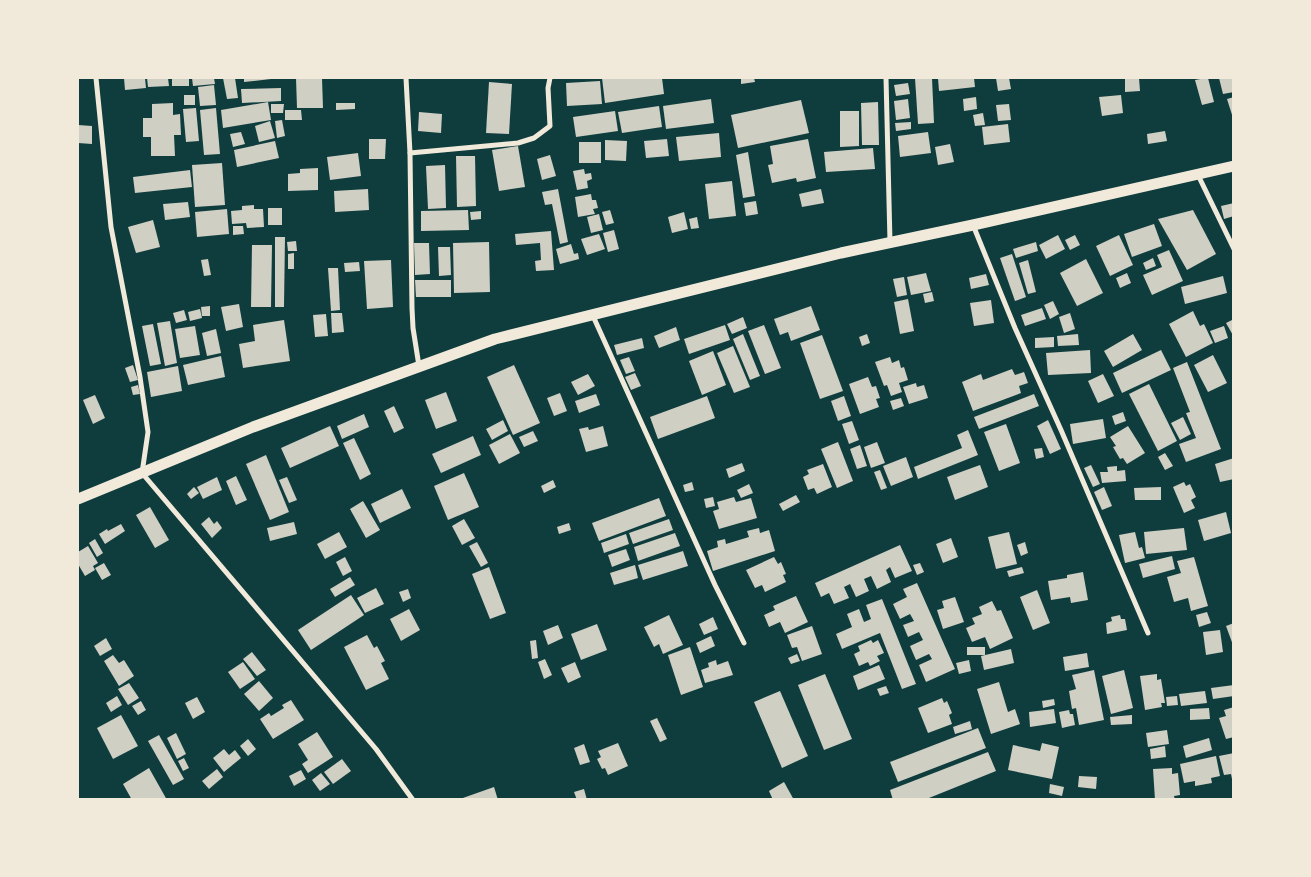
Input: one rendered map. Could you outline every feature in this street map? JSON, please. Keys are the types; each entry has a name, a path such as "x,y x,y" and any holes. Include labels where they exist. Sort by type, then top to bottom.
{"main road":[{"path":"78,499 253,427 495,339 890,242 1234,166"}],"street":[{"path":"96,78 111,228 140,377 148,432 142,473 376,749 413,800"},
{"path":"406,78 410,153 412,308 419,366"},
{"path":"410,153 518,143 534,138 550,126 548,88 550,78"},
{"path":"886,78 890,242"},
{"path":"1198,175 1234,249"},
{"path":"973,225 1015,328 1148,633"},
{"path":"592,315 715,585 744,643"}],"building":[{"path":"124,78 145,78 146,88 125,90"},
{"path":"147,78 168,78 169,86 148,87"},
{"path":"172,78 189,78 189,86 172,86"},
{"path":"192,78 214,78 215,84 193,86"},
{"path":"223,78 235,78 238,98 227,99"},
{"path":"244,78 271,78 271,79 244,82"},
{"path":"296,78 322,78 323,108 297,108"},
{"path":"602,78 662,78 664,94 605,103"},
{"path":"741,78 754,78 755,82 741,84"},
{"path":"915,78 932,78 934,123 918,124"},
{"path":"938,78 974,78 975,87 939,91"},
{"path":"996,78 1009,78 1011,89 998,91"},
{"path":"1125,78 1139,78 1140,91 1125,92"},
{"path":"1208,78 1214,102 1202,105 1195,80"},
{"path":"1219,78 1234,78 1234,92 1223,94"},
{"path":"600,81 602,104 567,106 566,83"},
{"path":"489,82 512,84 509,134 486,133"},
{"path":"908,83 910,94 896,96 894,85"},
{"path":"214,85 216,105 200,106 198,87"},
{"path":"281,88 281,101 242,103 241,89"},
{"path":"184,95 195,95 195,105 184,105"},
{"path":"1121,95 1123,113 1102,116 1099,97"},
{"path":"976,97 977,109 964,111 963,99"},
{"path":"1234,97 1234,118 1233,118 1227,99"},
{"path":"711,99 714,123 666,129 663,106"},
{"path":"908,99 910,118 896,120 894,101"},
{"path":"801,100 809,133 738,148 731,115"},
{"path":"268,102 271,120 223,128 221,110"},
{"path":"878,102 879,145 862,145 861,103"},
{"path":"173,103 173,115 180,114 181,135 174,135 175,156 151,156 151,137 143,137 143,118 152,118 152,104"},
{"path":"336,103 355,103 355,109 336,110"},
{"path":"271,104 284,104 283,113 271,113"},
{"path":"1009,104 1011,120 998,121 996,105"},
{"path":"659,106 662,127 622,133 618,112"},
{"path":"196,108 199,141 186,142 183,109"},
{"path":"216,108 220,154 204,155 200,110"},
{"path":"285,110 301,110 302,120 285,120"},
{"path":"615,111 618,131 576,137 573,117"},
{"path":"840,111 859,111 859,146 840,147"},
{"path":"419,112 442,114 441,133 418,131"},
{"path":"983,113 985,125 975,126 973,115"},
{"path":"282,120 285,136 277,138 275,121"},
{"path":"270,121 275,138 259,142 255,126"},
{"path":"911,122 911,129 896,131 895,123"},
{"path":"1008,124 1010,142 984,145 982,127"},
{"path":"78,125 92,126 92,144 78,143"},
{"path":"1165,131 1167,141 1148,144 1147,134"},
{"path":"241,132 245,144 233,147 230,134"},
{"path":"928,132 931,153 900,157 898,136"},
{"path":"719,133 721,157 679,161 676,137"},
{"path":"369,139 386,139 385,159 369,159"},
{"path":"667,139 669,156 646,158 644,141"},
{"path":"808,139 816,178 797,182 796,178 772,183 768,165 773,164 770,146"},
{"path":"605,140 627,141 626,161 605,160"},
{"path":"275,141 279,158 237,167 234,150"},
{"path":"579,142 601,142 601,163 579,163"},
{"path":"950,144 954,162 938,165 935,147"},
{"path":"518,146 525,187 499,191 492,150"},
{"path":"873,148 875,169 826,172 824,152"},
{"path":"748,152 755,196 743,198 736,155"},
{"path":"358,153 361,176 330,180 327,157"},
{"path":"550,155 556,176 542,180 537,159"},
{"path":"456,156 475,156 476,206 457,207"},
{"path":"222,163 225,205 195,207 192,165"},
{"path":"445,165 446,208 428,209 426,166"},
{"path":"318,168 318,190 288,191 288,174 300,173 300,169"},
{"path":"584,169 585,174 591,173 592,179 587,181 588,188 577,190 573,171"},
{"path":"190,170 192,187 135,193 133,177"},
{"path":"732,181 736,216 709,219 705,184"},
{"path":"368,189 369,210 335,212 334,191"},
{"path":"558,189 568,242 560,244 552,204 545,205 542,192"},
{"path":"821,189 824,203 802,207 799,194"},
{"path":"591,194 592,200 596,200 598,208 593,209 595,214 578,217 575,197"},
{"path":"756,201 758,214 746,216 744,203"},
{"path":"188,202 190,217 165,220 163,204"},
{"path":"1234,203 1234,216 1224,219 1221,206"},
{"path":"254,205 254,209 263,209 264,227 247,228 246,223 232,224 231,211 242,210 242,206"},
{"path":"268,208 282,208 282,225 268,225"},
{"path":"227,209 229,234 197,237 195,212"},
{"path":"468,210 469,230 421,231 421,211"},
{"path":"610,210 614,223 606,225 602,212"},
{"path":"1193,210 1216,254 1187,270 1158,219"},
{"path":"481,211 481,219 471,220 470,212"},
{"path":"684,212 688,229 672,233 668,217"},
{"path":"599,214 603,230 591,233 587,217"},
{"path":"697,217 699,228 691,229 689,219"},
{"path":"153,220 160,247 136,253 128,227"},
{"path":"1154,224 1162,246 1132,257 1124,234"},
{"path":"233,226 243,226 244,234 233,235"},
{"path":"614,230 619,249 608,252 603,233"},
{"path":"551,231 554,270 536,271 535,261 541,260 540,243 516,245 515,234"},
{"path":"599,234 605,249 587,255 581,239"},
{"path":"1058,235 1065,249 1046,259 1039,245"},
{"path":"1075,235 1080,245 1070,250 1065,240"},
{"path":"1119,235 1133,265 1110,276 1096,246"},
{"path":"275,237 285,237 284,307 275,307"},
{"path":"296,241 297,251 288,251 287,242"},
{"path":"489,242 490,292 454,293 453,243"},
{"path":"1036,242 1038,251 1016,258 1013,249"},
{"path":"414,243 429,243 430,274 415,275"},
{"path":"571,244 574,254 578,253 579,259 560,264 556,249"},
{"path":"252,245 272,245 271,307 251,307"},
{"path":"438,247 450,247 451,275 439,276"},
{"path":"1169,250 1183,281 1152,295 1143,275 1162,267 1157,255"},
{"path":"294,253 294,269 288,269 288,254"},
{"path":"1012,254 1026,297 1015,301 1000,258"},
{"path":"1153,258 1156,266 1146,270 1143,263"},
{"path":"208,259 211,275 204,276 201,260"},
{"path":"1086,259 1103,293 1077,306 1060,273"},
{"path":"391,260 393,307 367,309 364,261"},
{"path":"1028,260 1036,292 1028,294 1019,263"},
{"path":"359,262 360,271 345,272 344,263"},
{"path":"328,268 338,268 340,310 331,311"},
{"path":"926,273 931,291 911,295 907,277"},
{"path":"1127,273 1131,283 1120,288 1116,278"},
{"path":"986,274 989,285 971,289 969,278"},
{"path":"1223,276 1227,293 1185,304 1181,287"},
{"path":"904,277 907,295 897,297 893,279"},
{"path":"415,280 451,280 451,297 416,297"},
{"path":"932,292 934,301 925,303 923,294"},
{"path":"908,299 914,331 900,334 894,302"},
{"path":"991,300 994,323 974,326 970,303"},
{"path":"1053,301 1059,314 1050,319 1044,305"},
{"path":"239,304 243,327 226,331 221,307"},
{"path":"210,306 210,316 202,316 201,307"},
{"path":"811,306 820,330 791,341 788,332 780,335 774,319"},
{"path":"1042,308 1046,319 1025,326 1021,315"},
{"path":"200,309 202,318 190,321 188,312"},
{"path":"184,310 187,320 176,323 173,313"},
{"path":"1193,311 1200,326 1204,324 1213,343 1186,357 1169,324"},
{"path":"331,313 342,313 344,332 332,333"},
{"path":"1070,313 1075,329 1064,333 1059,317"},
{"path":"326,314 328,336 315,337 313,315"},
{"path":"743,317 747,328 732,334 727,324"},
{"path":"1234,319 1234,337 1226,323"},
{"path":"284,320 290,361 243,368 239,344 255,341 253,325"},
{"path":"170,321 177,363 165,366 157,323"},
{"path":"153,324 161,364 150,366 142,326"},
{"path":"725,325 730,340 689,354 684,339"},
{"path":"764,325 781,368 765,374 748,331"},
{"path":"195,326 200,355 180,358 175,329"},
{"path":"1224,326 1228,338 1215,343 1210,331"},
{"path":"676,327 680,340 659,348 654,336"},
{"path":"216,329 221,353 207,356 202,333"},
{"path":"743,334 760,376 750,380 733,339"},
{"path":"867,334 870,343 862,346 859,337"},
{"path":"1078,334 1079,345 1058,346 1057,336"},
{"path":"1133,334 1142,350 1113,367 1104,351"},
{"path":"822,335 843,391 820,399 800,343"},
{"path":"1054,337 1054,347 1035,348 1035,338"},
{"path":"642,338 644,348 617,355 614,345"},
{"path":"733,346 750,387 734,393 717,353"},
{"path":"1090,350 1091,373 1048,375 1046,353"},
{"path":"1161,350 1171,370 1122,393 1113,373"},
{"path":"713,351 726,385 702,395 689,361"},
{"path":"1213,355 1227,383 1208,392 1194,365"},
{"path":"221,356 225,377 188,385 183,365"},
{"path":"629,357 635,371 626,374 620,360"},
{"path":"890,357 892,363 899,360 901,368 904,367 908,380 899,383 902,392 891,396 887,385 884,386 875,362"},
{"path":"1187,362 1221,449 1186,462 1179,444 1196,438 1186,413 1190,412 1173,368"},
{"path":"133,365 138,380 130,382 125,368"},
{"path":"514,365 540,423 513,435 487,377"},
{"path":"178,366 182,391 151,397 147,372"},
{"path":"1012,369 1015,375 1024,372 1028,383 1019,386 1021,393 973,411 962,382 981,374 983,380"},
{"path":"635,373 641,386 631,390 625,377"},
{"path":"588,374 595,386 578,395 571,382"},
{"path":"1103,374 1114,396 1098,403 1088,381"},
{"path":"868,377 872,387 876,386 880,398 876,399 879,407 860,414 849,384"},
{"path":"916,383 917,387 924,385 928,398 909,404 903,387"},
{"path":"1149,384 1177,441 1158,451 1129,394"},
{"path":"138,385 140,394 133,395 131,387"},
{"path":"446,392 457,421 436,429 425,400"},
{"path":"560,393 567,411 554,416 547,398"},
{"path":"596,394 600,405 579,413 575,401"},
{"path":"1034,394 1039,406 979,429 974,417"},
{"path":"95,395 105,418 93,424 83,400"},
{"path":"707,396 715,418 658,439 650,417"},
{"path":"844,396 851,416 838,421 831,401"},
{"path":"901,398 904,406 893,410 890,401"},
{"path":"394,406 404,428 394,433 384,411"},
{"path":"1123,412 1126,421 1115,425 1112,416"},
{"path":"364,414 369,427 342,439 337,426"},
{"path":"1183,417 1191,434 1180,440 1171,423"},
{"path":"1103,419 1106,438 1073,444 1070,424"},
{"path":"503,420 508,431 492,440 486,429"},
{"path":"1048,420 1061,449 1050,454 1037,426"},
{"path":"852,421 859,440 849,444 842,424"},
{"path":"1006,424 1020,463 999,471 984,432"},
{"path":"330,426 339,446 290,468 281,448"},
{"path":"603,426 608,446 586,452 579,429 588,427 589,430"},
{"path":"1128,426 1145,453 1127,464 1123,458 1120,459 1113,447 1116,446 1110,437"},
{"path":"968,430 978,455 918,479 914,467 962,448 957,435"},
{"path":"533,431 538,441 524,447 519,437"},
{"path":"510,434 520,453 499,464 489,445"},
{"path":"473,436 481,455 441,473 432,454"},
{"path":"354,438 371,474 360,480 343,443"},
{"path":"838,442 853,481 837,488 821,449"},
{"path":"877,442 885,463 871,468 864,447"},
{"path":"860,445 867,466 857,469 850,449"},
{"path":"1042,448 1044,457 1036,459 1034,449"},
{"path":"1165,453 1173,466 1165,470 1158,457"},
{"path":"266,455 289,512 270,520 246,464"},
{"path":"906,457 913,477 891,486 883,466"},
{"path":"1234,458 1234,479 1220,482 1215,464"},
{"path":"742,463 745,471 729,478 726,469"},
{"path":"823,464 832,487 817,494 814,488 808,490 803,477 809,474 807,470"},
{"path":"980,465 988,487 955,500 947,477"},
{"path":"1091,465 1100,484 1093,487 1084,468"},
{"path":"1117,466 1117,471 1125,470 1126,481 1102,483 1100,472 1108,472 1107,467"},
{"path":"880,470 887,488 881,490 874,472"},
{"path":"464,473 479,507 448,520 434,486"},
{"path":"236,476 247,500 236,505 226,481"},
{"path":"217,477 222,490 203,499 197,487"},
{"path":"287,477 297,500 289,503 279,480"},
{"path":"553,480 556,487 544,493 541,486"},
{"path":"692,482 694,490 685,492 683,485"},
{"path":"1184,482 1186,486 1190,484 1196,497 1191,500 1195,508 1184,513 1173,487"},
{"path":"749,484 753,493 741,498 737,490"},
{"path":"194,487 199,493 191,499 187,494"},
{"path":"1104,487 1112,506 1102,510 1094,492"},
{"path":"1161,487 1161,500 1135,500 1134,488"},
{"path":"402,489 411,508 380,523 371,504"},
{"path":"796,495 800,502 783,511 779,504"},
{"path":"713,497 715,506 706,508 704,499"},
{"path":"734,497 736,502 751,498 757,518 719,529 713,511 719,509 717,502"},
{"path":"659,498 666,516 599,541 592,523"},
{"path":"363,501 380,530 366,538 350,509"},
{"path":"150,507 169,540 155,548 136,515"},
{"path":"1226,512 1231,533 1204,541 1198,520"},
{"path":"209,517 214,524 217,521 222,528 212,538 201,524"},
{"path":"464,519 475,538 462,545 452,526"},
{"path":"669,519 673,530 633,544 629,533"},
{"path":"294,522 297,534 270,541 267,528"},
{"path":"569,523 571,530 559,534 557,527"},
{"path":"121,524 125,531 105,544 99,534"},
{"path":"759,528 760,533 769,530 775,551 713,571 707,551 718,547 717,541 725,539 726,544 749,537 747,531"},
{"path":"1184,528 1187,550 1146,554 1144,532"},
{"path":"339,532 347,547 325,559 317,544"},
{"path":"1009,532 1017,564 996,569 988,537"},
{"path":"1135,532 1139,548 1142,547 1145,558 1125,563 1119,535"},
{"path":"675,533 680,546 638,561 634,547"},
{"path":"626,534 629,544 604,553 601,543"},
{"path":"951,538 958,557 943,563 936,544"},
{"path":"95,539 103,553 97,557 89,543"},
{"path":"477,542 488,563 481,567 469,546"},
{"path":"1025,542 1028,553 1021,556 1017,545"},
{"path":"900,545 912,571 895,578 890,567 886,570 891,582 877,589 871,576 864,579 869,591 856,597 850,584 844,587 849,598 834,604 829,593 821,597 815,583"},
{"path":"88,546 98,563 93,566 95,570 85,576 78,564 78,552"},
{"path":"626,549 630,560 612,567 608,555"},
{"path":"683,551 688,566 643,580 638,565"},
{"path":"1172,556 1175,569 1143,578 1139,564"},
{"path":"345,557 352,571 343,576 336,562"},
{"path":"774,557 778,564 781,562 786,574 783,575 786,582 765,592 762,585 755,588 746,570"},
{"path":"1194,557 1208,606 1191,611 1188,598 1174,602 1167,577 1181,573 1177,561"},
{"path":"104,563 111,575 102,580 95,568"},
{"path":"920,563 924,572 917,575 913,565"},
{"path":"635,565 638,578 614,585 610,573"},
{"path":"489,567 506,613 490,619 472,574"},
{"path":"1022,567 1024,573 1009,577 1007,571"},
{"path":"1083,572 1088,600 1071,603 1070,597 1051,600 1048,581 1067,578 1067,575"},
{"path":"350,577 355,585 335,597 330,589"},
{"path":"917,583 955,669 926,682 919,665 932,659 929,654 916,660 910,646 923,640 919,632 908,637 903,625 914,621 910,614 900,619 893,604 907,597 903,589"},
{"path":"376,588 384,604 365,613 357,598"},
{"path":"408,589 411,598 403,602 399,592"},
{"path":"1037,590 1050,623 1033,630 1020,597"},
{"path":"351,595 364,615 311,650 298,630"},
{"path":"796,596 808,622 785,633 780,622 769,627 764,615 775,610 773,606"},
{"path":"955,597 964,622 943,629 937,610 944,608 942,601"},
{"path":"882,599 916,684 902,689 880,633 842,649 836,634 852,627 847,614 859,609 864,622 871,619 866,605"},
{"path":"992,601 997,611 1001,610 1013,638 990,649 985,637 972,642 966,628 975,624 972,618 982,614 979,607"},
{"path":"409,609 420,630 401,641 390,619"},
{"path":"1207,612 1211,623 1199,627 1196,615"},
{"path":"669,615 683,645 663,654 659,644 654,647 644,627"},
{"path":"1120,615 1121,619 1125,619 1127,630 1107,634 1106,623 1112,621 1111,617"},
{"path":"713,617 718,629 704,635 699,624"},
{"path":"1234,623 1234,645 1233,645 1226,626"},
{"path":"597,624 607,650 581,660 571,634"},
{"path":"558,625 563,638 548,645 543,631"},
{"path":"812,626 822,654 802,661 797,647 792,648 787,635"},
{"path":"1220,630 1223,652 1206,655 1203,632"},
{"path":"367,635 374,648 377,646 385,661 381,663 389,679 366,690 344,647"},
{"path":"711,636 715,646 700,653 696,643"},
{"path":"106,638 112,649 100,656 94,646"},
{"path":"536,640 538,658 532,659 530,641"},
{"path":"871,640 873,643 878,640 884,653 877,656 880,661 870,666 868,662 859,666 854,654 860,651 858,646"},
{"path":"690,647 703,687 681,695 668,655"},
{"path":"967,647 985,647 985,655 967,655"},
{"path":"1011,649 1014,663 984,670 981,656"},
{"path":"252,652 266,670 257,676 243,659"},
{"path":"1087,653 1089,667 1065,671 1063,657"},
{"path":"797,654 800,661 791,664 788,658"},
{"path":"113,655 119,663 124,660 134,676 119,686 104,661"},
{"path":"545,659 552,675 544,679 538,662"},
{"path":"716,660 717,665 728,661 733,675 705,683 701,670 709,667 708,663"},
{"path":"969,660 971,671 959,674 956,663"},
{"path":"243,662 255,679 240,689 228,672"},
{"path":"575,662 581,677 568,683 561,668"},
{"path":"879,665 885,679 858,690 853,676"},
{"path":"1094,670 1104,720 1079,725 1076,708 1072,709 1069,691 1076,689 1072,675"},
{"path":"1124,670 1133,708 1111,714 1102,676"},
{"path":"825,674 852,739 824,750 798,685"},
{"path":"1157,674 1157,680 1161,679 1165,703 1161,703 1162,707 1145,710 1140,676"},
{"path":"259,681 273,698 259,711 244,694"},
{"path":"999,682 1008,712 1015,709 1020,724 991,734 977,689"},
{"path":"129,683 139,698 128,705 118,689"},
{"path":"1234,685 1234,696 1213,699 1211,688"},
{"path":"886,686 889,693 880,696 877,689"},
{"path":"780,691 808,756 782,768 754,702"},
{"path":"1205,691 1207,703 1181,706 1179,694"},
{"path":"117,696 122,705 111,712 106,703"},
{"path":"1177,696 1178,705 1167,706 1166,697"},
{"path":"197,697 205,712 193,719 185,703"},
{"path":"942,698 944,703 947,701 952,713 949,715 952,724 928,733 918,708"},
{"path":"1054,699 1055,705 1043,708 1042,701"},
{"path":"291,700 304,720 273,739 260,719 269,713 271,716 284,708 282,705"},
{"path":"141,701 146,710 138,715 132,706"},
{"path":"1234,707 1234,737 1226,739 1219,718 1226,716 1224,710"},
{"path":"1209,708 1210,719 1190,720 1190,709"},
{"path":"1054,709 1056,723 1030,727 1029,712"},
{"path":"1069,710 1070,714 1073,714 1075,725 1062,728 1059,712"},
{"path":"121,715 138,746 113,759 97,728"},
{"path":"1132,715 1132,724 1111,725 1110,717"},
{"path":"657,718 667,739 660,742 650,721"},
{"path":"970,721 972,729 955,734 953,727"},
{"path":"978,728 986,748 898,782 890,762"},
{"path":"1167,730 1169,744 1148,747 1146,733"},
{"path":"317,732 333,757 308,773 302,764 308,760 298,744"},
{"path":"176,733 186,754 177,759 167,738"},
{"path":"159,735 184,779 173,785 148,741"},
{"path":"1209,738 1212,750 1186,758 1183,746"},
{"path":"248,739 256,749 248,756 240,746"},
{"path":"618,743 628,766 608,775 605,768 602,769 597,759 601,757 598,751"},
{"path":"1042,743 1059,747 1052,779 1008,770 1013,745 1040,751"},
{"path":"584,744 590,762 580,765 574,748"},
{"path":"1165,746 1166,757 1151,759 1150,749"},
{"path":"224,749 229,755 235,750 241,758 224,772 213,758"},
{"path":"988,752 996,771 924,800 893,800 890,790"},
{"path":"1234,753 1234,779 1232,779 1231,774 1224,775 1219,756"},
{"path":"1216,756 1220,776 1211,778 1212,783 1195,786 1195,781 1184,783 1180,764"},
{"path":"184,758 189,768 183,771 178,761"},
{"path":"342,759 351,771 333,784 324,772"},
{"path":"149,768 167,800 132,800 123,784"},
{"path":"1172,768 1172,774 1178,773 1180,795 1174,796 1175,800 1155,800 1153,769"},
{"path":"217,769 223,777 209,789 202,781"},
{"path":"301,770 306,779 294,786 289,776"},
{"path":"321,773 330,784 320,791 312,780"},
{"path":"1079,776 1097,777 1096,789 1078,787"},
{"path":"784,782 794,800 773,800 769,791"},
{"path":"1050,784 1064,787 1062,796 1049,793"},
{"path":"494,787 498,800 460,800 460,799"},
{"path":"584,789 587,800 577,800 574,792"}]}
